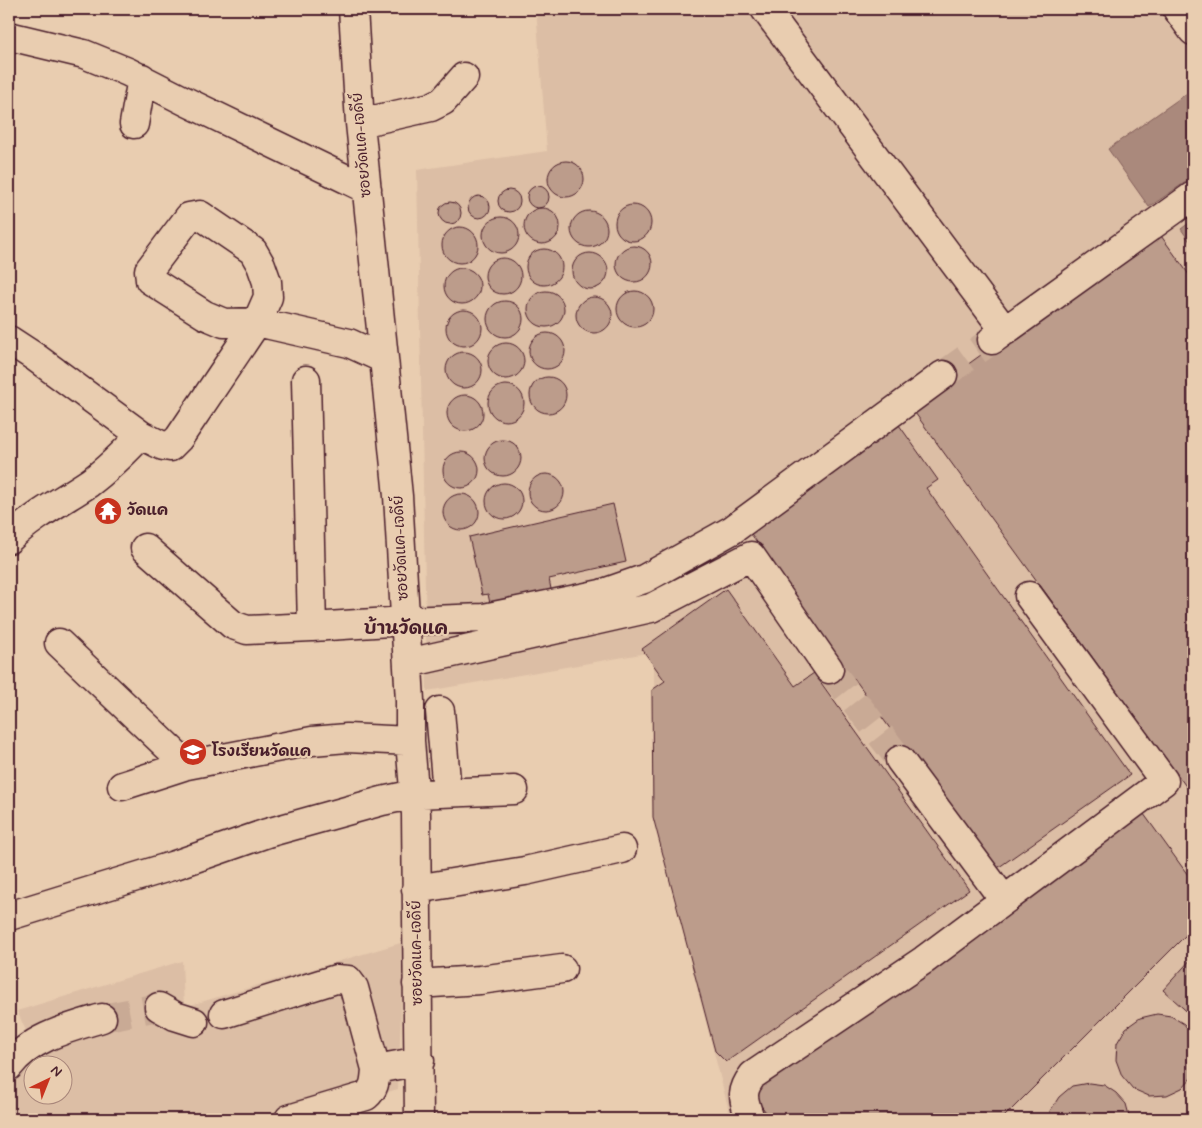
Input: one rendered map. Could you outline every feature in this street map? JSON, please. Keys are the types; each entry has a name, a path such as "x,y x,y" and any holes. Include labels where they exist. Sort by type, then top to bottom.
{"street":[{"name":"ซอยวัดแค-เจดีย์","path":"353,9 359,117 398,496 408,664 410,741 414,794 420,1061 419,1119"},
{"path":"765,9 998,336 1193,196"},
{"path":"1178,9 1193,31"},
{"path":"9,36 84,54 142,78 186,102 366,189"},
{"path":"359,117 432,107 443,101 464,77"},
{"path":"134,124 142,78"},
{"path":"9,340 36,357 141,435 162,446 170,447 179,438 256,322 268,297 267,282 261,265 253,251 200,215 189,217 149,270 150,280 205,315 224,323 256,322 349,343 384,359"},
{"path":"145,548 233,625 247,630 405,620 484,618 601,594 644,579 732,530 943,375"},
{"path":"306,380 312,627"},
{"path":"9,538 37,516 91,481 126,451 141,435"},
{"path":"408,664 651,608 752,556 829,669"},
{"path":"750,1119 743,1098 745,1085 752,1075 924,960 1164,781 1029,596"},
{"path":"59,643 186,765"},
{"path":"440,711 447,792"},
{"path":"122,786 186,765 312,741 346,738 410,741"},
{"path":"900,760 1004,900"},
{"path":"9,916 175,865 313,819 382,801 414,794 514,790"},
{"path":"416,889 505,875 622,848"},
{"path":"417,984 480,980 562,969"},
{"path":"224,1014 336,979 348,980 354,988 376,1069 376,1082 372,1091 366,1096 289,1119"},
{"path":"160,1007 175,1016 194,1022"},
{"path":"9,1066 34,1043 62,1030 102,1018"},
{"path":"376,1069 420,1061"}],"shaded area":[{"path":"536,9 1193,9 1193,1119 731,1119 660,842 653,652 427,691 417,170 547,151"},
{"path":"1193,89 1193,177 1149,207 1108,149"},
{"path":"1193,220 1193,246 1181,229"},
{"path":"404,942 398,1089 297,1119 9,1119 9,1070 22,1063 22,1106 72,1106 72,1056 35,1056 37,1055 17,1011 182,961 184,1007"}],"building":[{"path":"566,161 573,162 579,166 583,172 583,186 579,192 573,196 566,197 559,196 553,192 549,186 548,179 549,172 553,166 559,162"},
{"path":"538,186 546,189 549,197 546,205 538,208 530,205 527,197 530,189"},
{"path":"509,190 517,193 520,201 517,209 509,212 501,209 498,201 501,193"},
{"path":"479,196 487,199 490,207 487,215 479,218 471,215 468,207 471,199"},
{"path":"450,202 458,205 461,213 458,221 450,224 442,221 439,213 442,205"},
{"path":"633,205 640,206 646,210 650,216 650,230 646,236 640,240 633,241 626,240 620,236 616,230 615,223 616,216 620,210 626,206"},
{"path":"542,208 554,214 560,226 554,238 542,244 530,238 524,226 530,214"},
{"path":"589,211 596,212 602,216 606,222 606,236 602,242 596,246 589,247 582,246 576,242 572,236 571,229 572,222 576,216 582,212"},
{"path":"501,217 513,223 519,235 513,247 501,253 489,247 483,235 489,223"},
{"path":"460,227 472,233 478,245 472,257 460,263 448,257 442,245 448,233"},
{"path":"1156,229 1193,280 1193,796 910,406"},
{"path":"634,246 641,247 647,251 651,257 651,271 647,277 641,281 634,282 627,281 621,277 617,271 616,264 617,257 621,251 627,247"},
{"path":"544,249 551,250 557,254 561,260 561,274 557,280 551,284 544,285 537,284 531,280 527,274 526,267 527,260 531,254 537,250"},
{"path":"590,253 597,254 603,258 607,264 607,278 603,284 597,288 590,289 583,288 577,284 573,278 572,271 573,264 577,258 583,254"},
{"path":"503,258 510,259 516,263 520,269 520,283 516,289 510,293 503,294 496,293 490,289 486,283 485,276 486,269 490,263 496,259"},
{"path":"462,268 469,269 475,273 479,279 479,293 475,299 469,303 462,304 455,303 449,299 445,293 444,286 445,279 449,273 455,269"},
{"path":"546,291 553,292 559,296 563,302 563,316 559,322 553,326 546,327 539,326 533,322 529,316 528,309 529,302 533,296 539,292"},
{"path":"635,291 642,292 648,296 652,302 652,316 648,322 642,326 635,327 628,326 622,322 618,316 617,309 618,302 622,296 628,292"},
{"path":"594,297 601,298 607,302 611,308 611,322 607,328 601,332 594,333 587,332 581,328 577,322 576,315 577,308 581,302 587,298"},
{"path":"505,301 512,302 518,306 522,312 522,326 518,332 512,336 505,337 498,336 492,332 488,326 487,319 488,312 492,306 498,302"},
{"path":"464,310 477,315 482,328 477,341 464,346 451,341 446,328 451,315"},
{"path":"547,333 554,334 560,338 564,344 564,358 560,364 554,368 547,369 540,368 534,364 530,358 529,351 530,344 534,338 540,334"},
{"path":"506,343 513,344 519,348 523,354 523,368 519,374 513,378 506,379 499,378 493,374 489,368 488,361 489,354 493,348 499,344"},
{"path":"464,352 471,353 477,357 481,363 481,377 477,383 471,387 464,388 457,387 451,383 447,377 446,370 447,363 451,357 457,353"},
{"path":"548,377 555,378 561,382 565,388 565,402 561,408 555,412 548,413 541,412 535,408 531,402 530,395 531,388 535,382 541,378"},
{"path":"506,385 513,386 519,390 523,396 523,410 519,416 513,420 506,421 499,420 493,416 489,410 488,403 489,396 493,390 499,386"},
{"path":"465,395 472,396 478,400 482,406 482,420 478,426 472,430 465,431 458,430 452,426 448,420 447,413 448,406 452,400 458,396"},
{"path":"899,425 938,480 926,488 1130,775 992,872 854,678 845,684 771,580 779,573 749,531"},
{"path":"503,440 510,441 516,445 520,451 520,465 516,471 510,475 503,476 496,475 490,471 486,465 485,458 486,451 490,445 496,441"},
{"path":"461,452 468,453 474,457 478,463 478,477 474,483 468,487 461,488 454,487 448,483 444,477 443,470 444,463 448,457 454,453"},
{"path":"546,474 553,475 559,479 563,485 563,499 559,505 553,509 546,510 539,509 533,505 529,499 528,492 529,485 533,479 539,475"},
{"path":"504,483 511,484 517,488 521,494 521,508 517,514 511,518 504,519 497,518 491,514 487,508 486,501 487,494 491,488 497,484"},
{"path":"461,494 468,495 474,499 478,505 478,519 474,525 468,529 461,530 454,529 448,525 444,519 443,512 444,505 448,499 454,495"},
{"path":"613,504 626,562 549,579 553,599 492,613 488,594 482,595 469,537"},
{"path":"726,589 795,686 814,673 969,890 726,1062 715,1051 653,817 652,690 665,681 642,649"},
{"path":"1141,810 1193,882 1193,928 1002,1119 771,1119 751,1092"},
{"path":"1193,957 1193,1017 1163,990"},
{"path":"1157,1014 1171,1016 1184,1024 1193,1036 1193,1076 1182,1088 1167,1095 1149,1096 1133,1089 1122,1076 1116,1060 1117,1043 1126,1028 1140,1018"},
{"path":"1089,1083 1104,1085 1116,1093 1126,1104 1130,1119 1049,1119 1050,1111 1059,1097 1072,1086"}],"tunnel":[{"path":"943,375 992,340"},
{"path":"829,669 900,760"},
{"path":"102,1018 159,1007"}],"place":[{"name":"วัดแค","path":"108,511"},
{"name":"โรงเรียนวัดแค","path":"193,752"}],"district":[{"name":"บ้านวัดแค","path":"406,629"}]}
